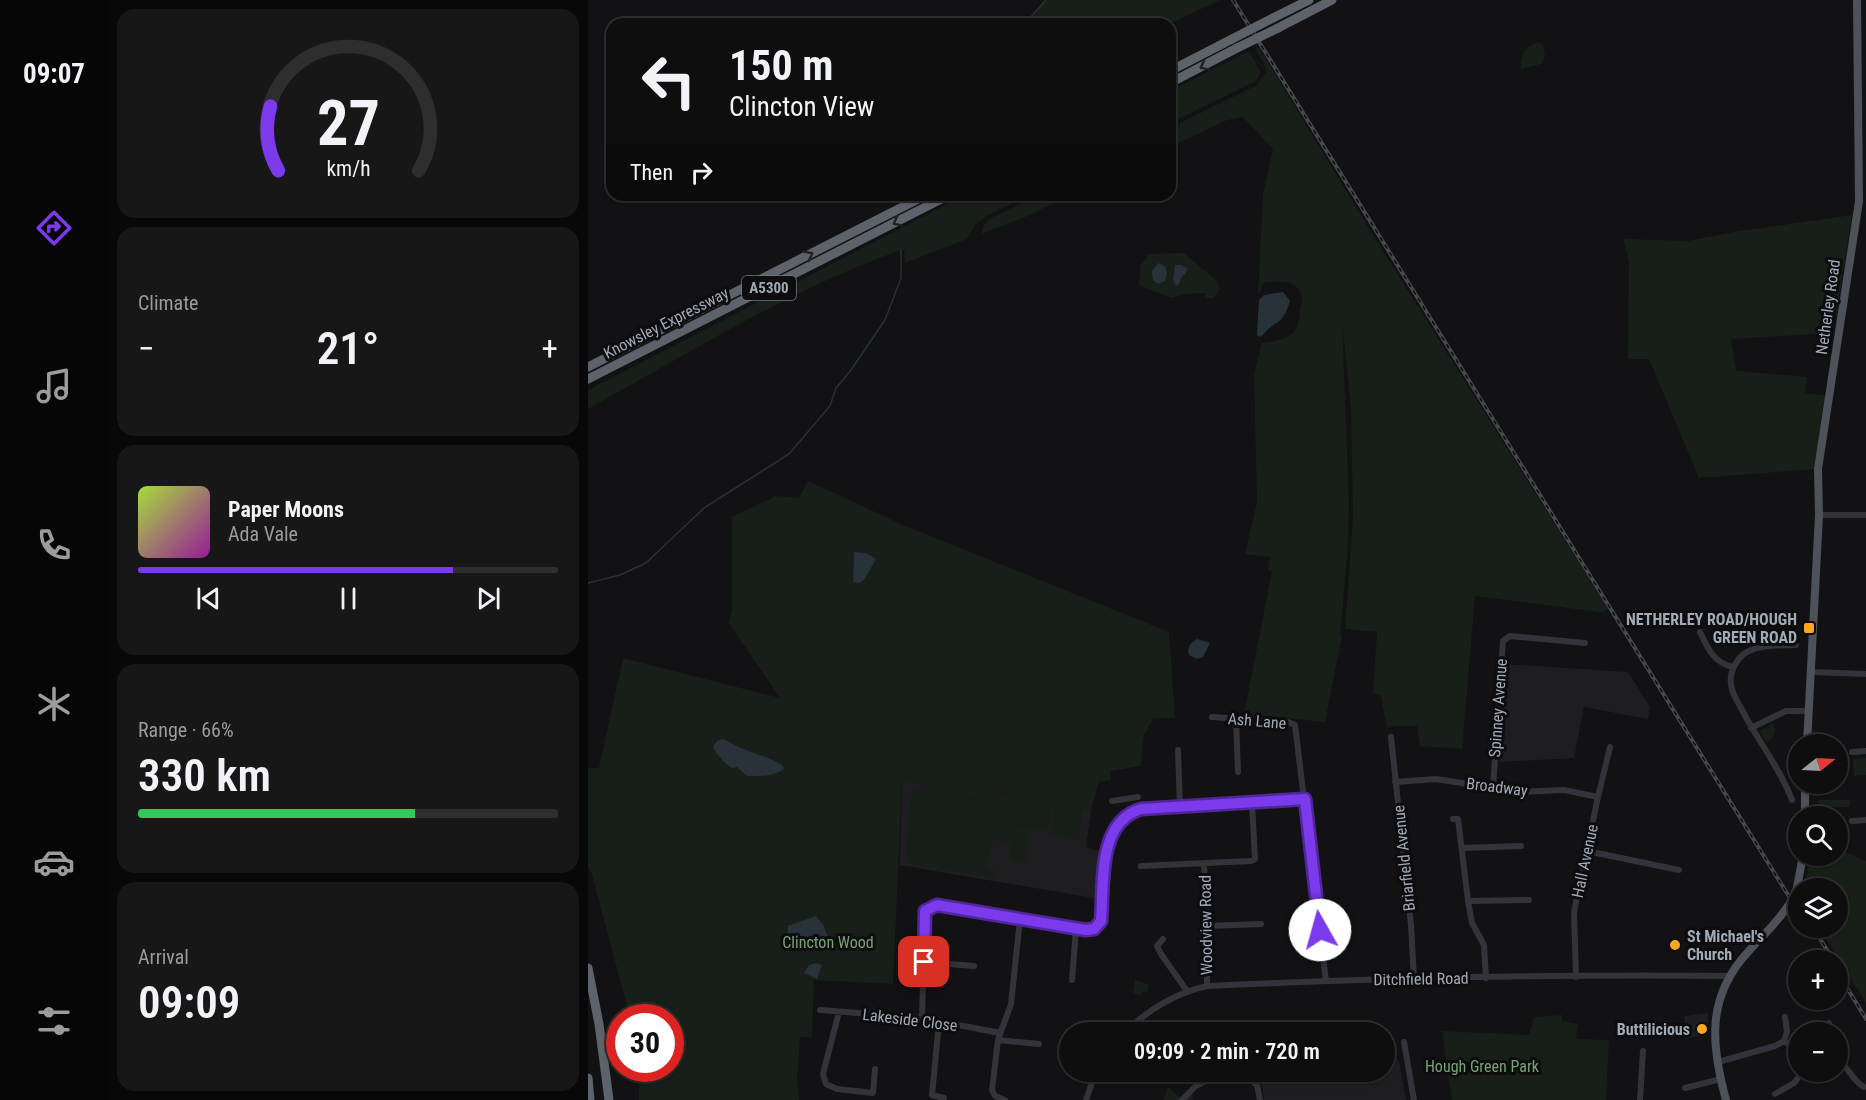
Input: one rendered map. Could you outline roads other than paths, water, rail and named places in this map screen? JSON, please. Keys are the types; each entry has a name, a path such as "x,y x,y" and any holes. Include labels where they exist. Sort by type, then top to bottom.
{"highway":[{"path":"1176,68 1309,0"},
{"path":"1176,80 1332,0"},
{"name":"Knowsley Expressway","path":"588,367 914,201"},
{"name":"Knowsley Expressway","path":"588,379 937,201"},
{"path":"588,968 599,1024 609,1100"},
{"path":"588,1078 590,1100"}],"main road":[{"name":"Netherley Road","path":"1808,734 1819,515 1818,469 1859,201 1857,0"},
{"path":"1726,1100 1720,1078 1714,1025 1719,1003 1730,976 1790,903 1797,888 1801,866"}],"street":[{"path":"1819,515 1866,515"},
{"path":"1700,632 1716,660 1733,667"},
{"name":"Spinney Avenue","path":"1493,788 1503,641 1510,636 1585,643"},
{"path":"1792,800 1787,787 1751,728 1732,690 1730,681 1733,667 1744,654 1753,649 1796,645"},
{"path":"1812,672 1866,674"},
{"path":"1751,728 1786,711 1809,711"},
{"name":"Ash Lane","path":"1212,717 1288,722 1295,725 1326,981"},
{"path":"1236,719 1238,772"},
{"name":"Briarfield Avenue","path":"1390,737 1411,925 1414,979"},
{"name":"Hall Avenue","path":"1575,977 1574,912 1610,747"},
{"path":"1178,750 1180,807"},
{"path":"1852,752 1866,751"},
{"name":"Broadway","path":"1395,782 1436,779 1519,792 1564,790 1598,797"},
{"path":"1112,801 1138,797"},
{"path":"1129,799 1133,812"},
{"path":"922,1018 925,911 937,905 1076,929 1094,929 1101,921 1107,844 1113,831 1124,817 1141,809 1305,799"},
{"path":"1141,867 1255,859 1252,803"},
{"path":"1453,819 1458,819 1468,901 1472,923 1484,945 1486,978"},
{"path":"1852,821 1866,820"},
{"path":"1462,848 1519,846 1516,837"},
{"path":"1587,851 1680,870"},
{"name":"Woodview Road","path":"1204,864 1207,986"},
{"path":"1468,901 1526,900 1524,909"},
{"path":"1005,1100 995,1096 992,1090 999,1036 1011,1004 1020,920"},
{"path":"1207,926 1261,924"},
{"path":"1072,980 1076,929"},
{"path":"1163,939 1158,946 1161,954 1187,991"},
{"path":"924,962 974,966"},
{"name":"Ditchfield Road","path":"1135,1022 1160,1005 1187,991 1207,986 1414,979 1730,976"},
{"name":"Lakeside Close","path":"820,1010 922,1018 1039,1044"},
{"path":"839,1012 823,1074 826,1084 837,1089 873,1093 875,1069"},
{"path":"1718,1062 1775,1046 1784,1041 1787,1032 1785,1017"},
{"path":"939,1022 932,1095 944,1098"},
{"path":"1784,1041 1788,1044"},
{"path":"1404,1042 1414,1100"},
{"path":"1640,1100 1643,1051"},
{"path":"1848,1071 1853,1080 1864,1088"},
{"path":"1182,1100 1198,1085 1221,1079 1246,1078 1257,1085 1260,1100"},
{"path":"1685,1088 1720,1078"},
{"path":"1086,1100 1092,1082"},
{"path":"1775,1094 1795,1082"}],"waterway":[{"path":"1030,18 1046,0"},
{"path":"588,583 620,575 646,563 704,508 789,454 830,406 836,388 885,320 901,278 901,250"}],"railway":[{"path":"1233,0 1788,895"},
{"path":"1820,938 1827,950"},
{"path":"1848,989 1866,1019"}],"place":[{"name":"NETHERLEY ROAD/HOUGH GREEN ROAD","path":"1809,628"},
{"name":"St Michael's Church","path":"1675,945"},
{"name":"Buttilicious","path":"1702,1029"}],"park label":[{"name":"Clincton Wood","path":"828,942"},
{"name":"Hough Green Park","path":"1482,1066"}]}
